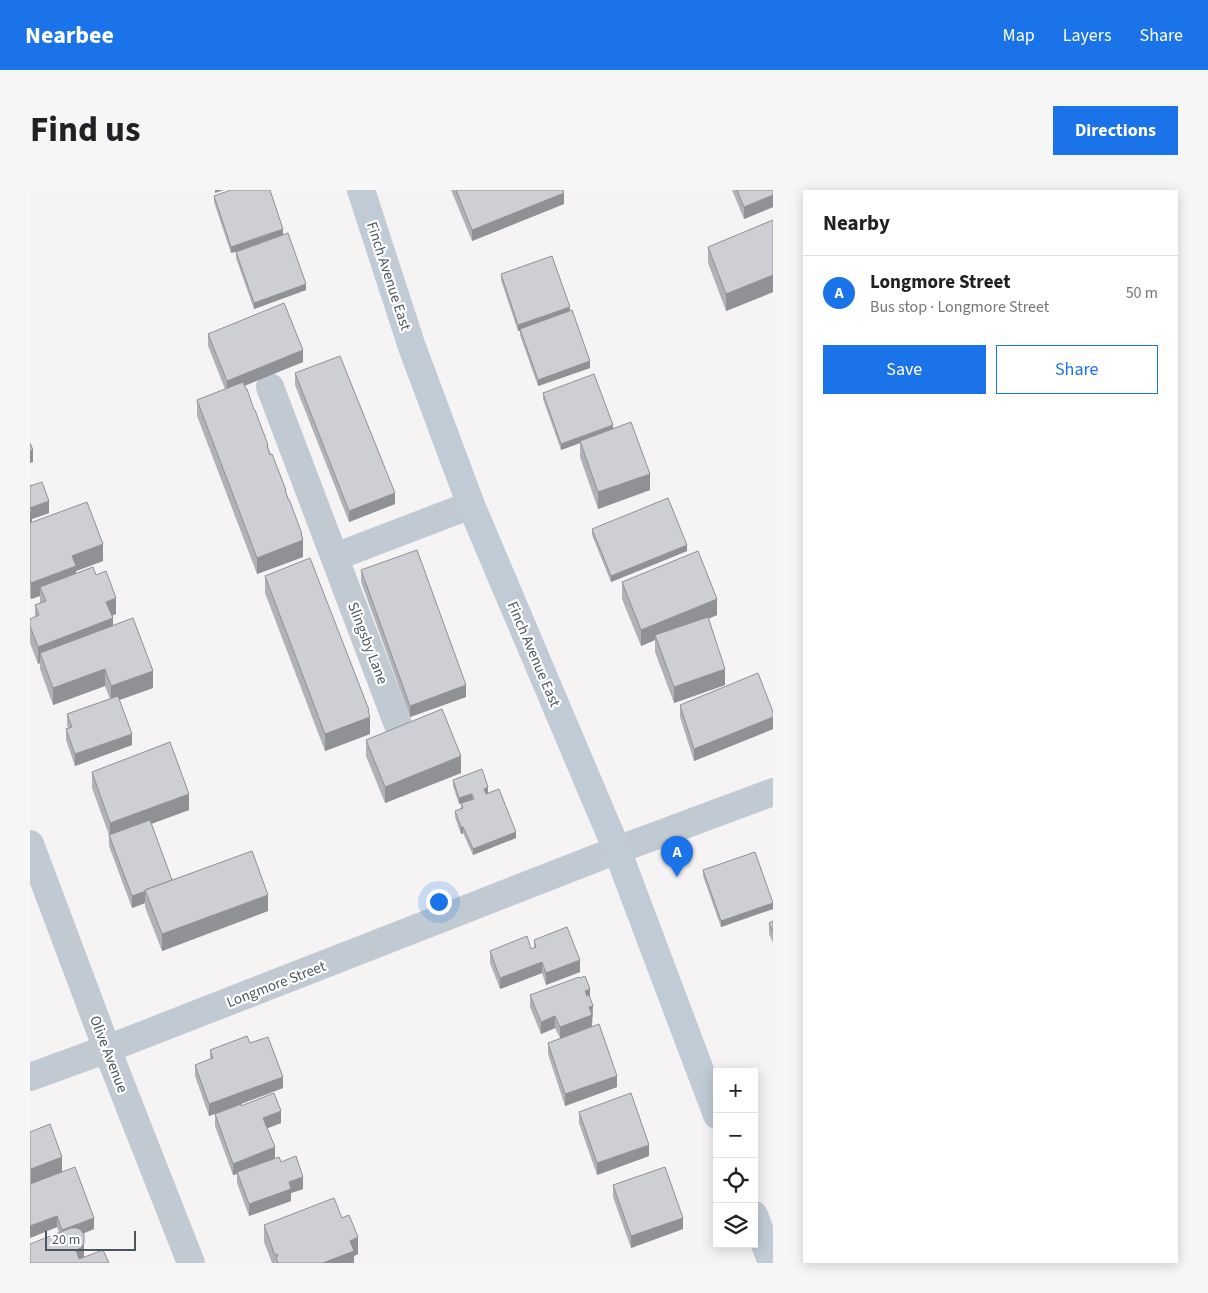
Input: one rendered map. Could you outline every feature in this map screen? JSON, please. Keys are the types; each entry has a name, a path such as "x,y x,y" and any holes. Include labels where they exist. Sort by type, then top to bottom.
{"main road":[{"name":"Finch Avenue East","path":"361,190 412,347 471,505 617,850 716,1113"},
{"path":"758,1226 772,1263"}],"street":[{"name":"Slingsby Lane","path":"270,387 400,730"},
{"path":"335,556 471,505"},
{"name":"Longmore Street","path":"30,1077 107,1049 617,850 773,792"},
{"name":"Olive Avenue","path":"30,844 107,1049 191,1263"}],"building":[{"path":"231,190 270,190 283,229 231,247 214,196"},
{"path":"456,190 563,190 564,193 472,230"},
{"path":"737,190 773,190 773,195 744,207"},
{"path":"773,220 773,275 726,294 708,247"},
{"path":"288,233 306,284 254,303 236,252"},
{"path":"552,256 570,307 518,325 501,274"},
{"path":"284,303 303,350 227,381 208,334"},
{"path":"572,310 590,361 538,380 520,329"},
{"path":"340,356 395,493 349,511 295,373"},
{"path":"594,374 613,425 561,444 543,393"},
{"path":"243,382 268,445 270,455 272,454 286,490 303,540 257,558 197,400"},
{"path":"631,422 650,474 598,492 580,441"},
{"path":"42,482 49,501 30,508 30,486"},
{"path":"668,498 687,545 611,576 592,529"},
{"path":"87,502 103,544 72,556 76,566 31,583 30,523"},
{"path":"417,550 466,685 410,706 361,570"},
{"path":"698,551 717,599 641,630 622,582"},
{"path":"310,558 369,710 370,717 325,734 265,576"},
{"path":"93,567 96,575 106,571 116,598 106,602 113,618 38,647 30,626 30,619 39,615 35,605 46,601 40,587"},
{"path":"708,617 725,669 674,687 655,635"},
{"path":"133,618 153,671 111,686 105,669 53,688 40,653"},
{"path":"758,673 773,712 773,717 694,749 680,705"},
{"path":"118,696 132,734 75,754 66,729 72,727 67,714"},
{"path":"442,709 461,756 385,787 366,740"},
{"path":"170,742 189,794 110,823 92,772"},
{"path":"482,769 488,787 484,789 486,794 499,789 516,832 473,849 455,811 463,808 461,803 474,799 472,794 459,798 453,780"},
{"path":"150,820 172,880 132,896 109,835"},
{"path":"252,851 268,895 162,934 145,890"},
{"path":"755,852 773,903 721,921 703,870"},
{"path":"773,921 773,932 769,923"},
{"path":"567,927 580,960 546,973 542,962 500,978 490,951 527,936 531,949 536,947 534,940"},
{"path":"585,976 590,989 585,991 587,996 589,995 593,1006 589,1007 592,1015 560,1027 555,1016 541,1022 530,995"},
{"path":"599,1024 617,1076 565,1094 548,1043"},
{"path":"247,1036 250,1043 268,1037 283,1077 209,1104 195,1065 213,1058 210,1050"},
{"path":"274,1093 281,1111 263,1118 275,1147 233,1164 215,1114"},
{"path":"631,1093 649,1145 597,1163 579,1112"},
{"path":"50,1124 62,1157 31,1169 30,1132"},
{"path":"296,1156 303,1177 289,1182 291,1189 249,1204 237,1172 279,1157 281,1162"},
{"path":"75,1167 94,1218 62,1230 57,1216 30,1226 30,1184"},
{"path":"665,1167 683,1218 631,1236 613,1185"},
{"path":"334,1198 342,1218 349,1215 358,1237 350,1241 354,1251 323,1263 278,1263 276,1257 278,1256 277,1254 275,1255 264,1225"},
{"path":"71,1228 81,1230 84,1235 84,1243 81,1248 76,1250 79,1259 103,1250 109,1263 30,1263 30,1244"}],"place":[{"name":"Longmore Street","path":"677,877"}]}
